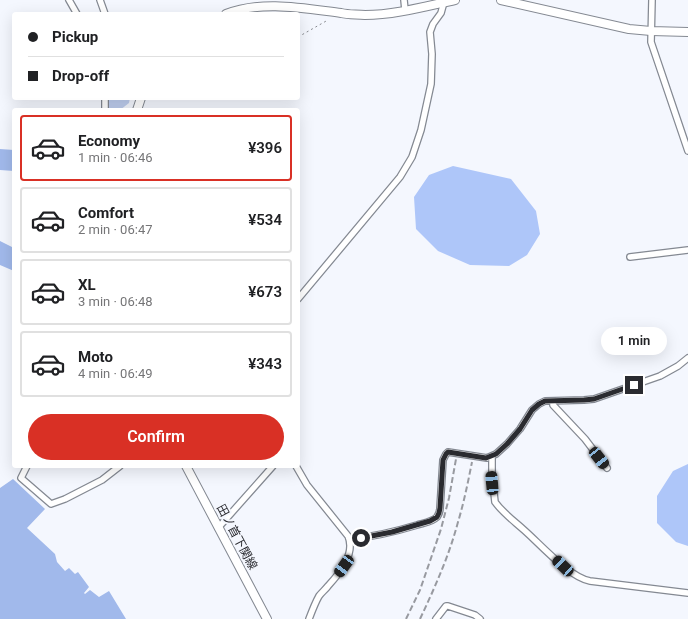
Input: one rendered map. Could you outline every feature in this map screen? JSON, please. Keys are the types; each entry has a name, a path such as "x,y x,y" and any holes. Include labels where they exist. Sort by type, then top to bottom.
{"main road":[{"path":"230,12 251,2 268,0 291,2 347,14 367,15 382,14 455,0"},
{"path":"501,0 629,29 688,32"},
{"name":"田ノ首下関線","path":"187,468 267,619"}],"street":[{"path":"69,0 76,12"},
{"path":"100,0 104,12"},
{"path":"404,0 405,10"},
{"path":"652,0 651,42 688,151"},
{"path":"300,297 400,177 412,157 421,130 431,84 432,54 430,32 433,24 441,12 444,2"},
{"path":"630,258 688,250"},
{"path":"350,540 392,532 430,521 437,517 440,508 443,460 448,452 486,458 492,456 502,449 515,436 532,410 545,401 594,399 660,376 678,366 688,358"},
{"path":"553,401 553,405 585,439 607,468"},
{"path":"492,456 492,475 495,502 563,566 576,575 590,581 688,593"},
{"path":"26,468 21,478 51,504 102,480 117,468"},
{"path":"218,528 271,468"},
{"path":"297,468 307,485 350,540 350,550 346,562 333,581 321,594 309,619"},
{"path":"436,619 444,607 448,606 475,615 480,619"}],"path":[{"path":"300,36 328,20"}],"shaded area":[{"path":"108,100 130,100 129,103 123,108 109,108"},
{"path":"0,149 12,150 12,171 0,170"},
{"path":"453,166 511,179 536,211 540,234 527,255 509,266 470,265 438,251 416,229 414,197 429,175"},
{"path":"0,241 12,247 12,270 0,265"},
{"path":"688,464 688,546 676,542 657,523 657,496 673,471"},
{"path":"13,479 45,509 27,528 55,554 57,562 65,571 69,568 75,574 78,572 89,587 84,593 85,594 90,590 99,597 109,591 126,619 0,619 0,488"}],"railway":[{"path":"406,619 420,590 441,529 449,498 456,459"},
{"path":"420,619 446,559 454,535 472,462"}],"route":[{"path":"361,538 392,532 430,521 437,517 442,493 443,460 448,452 481,458 492,456 515,436 532,410 539,404 545,401 594,399 634,385"}]}
